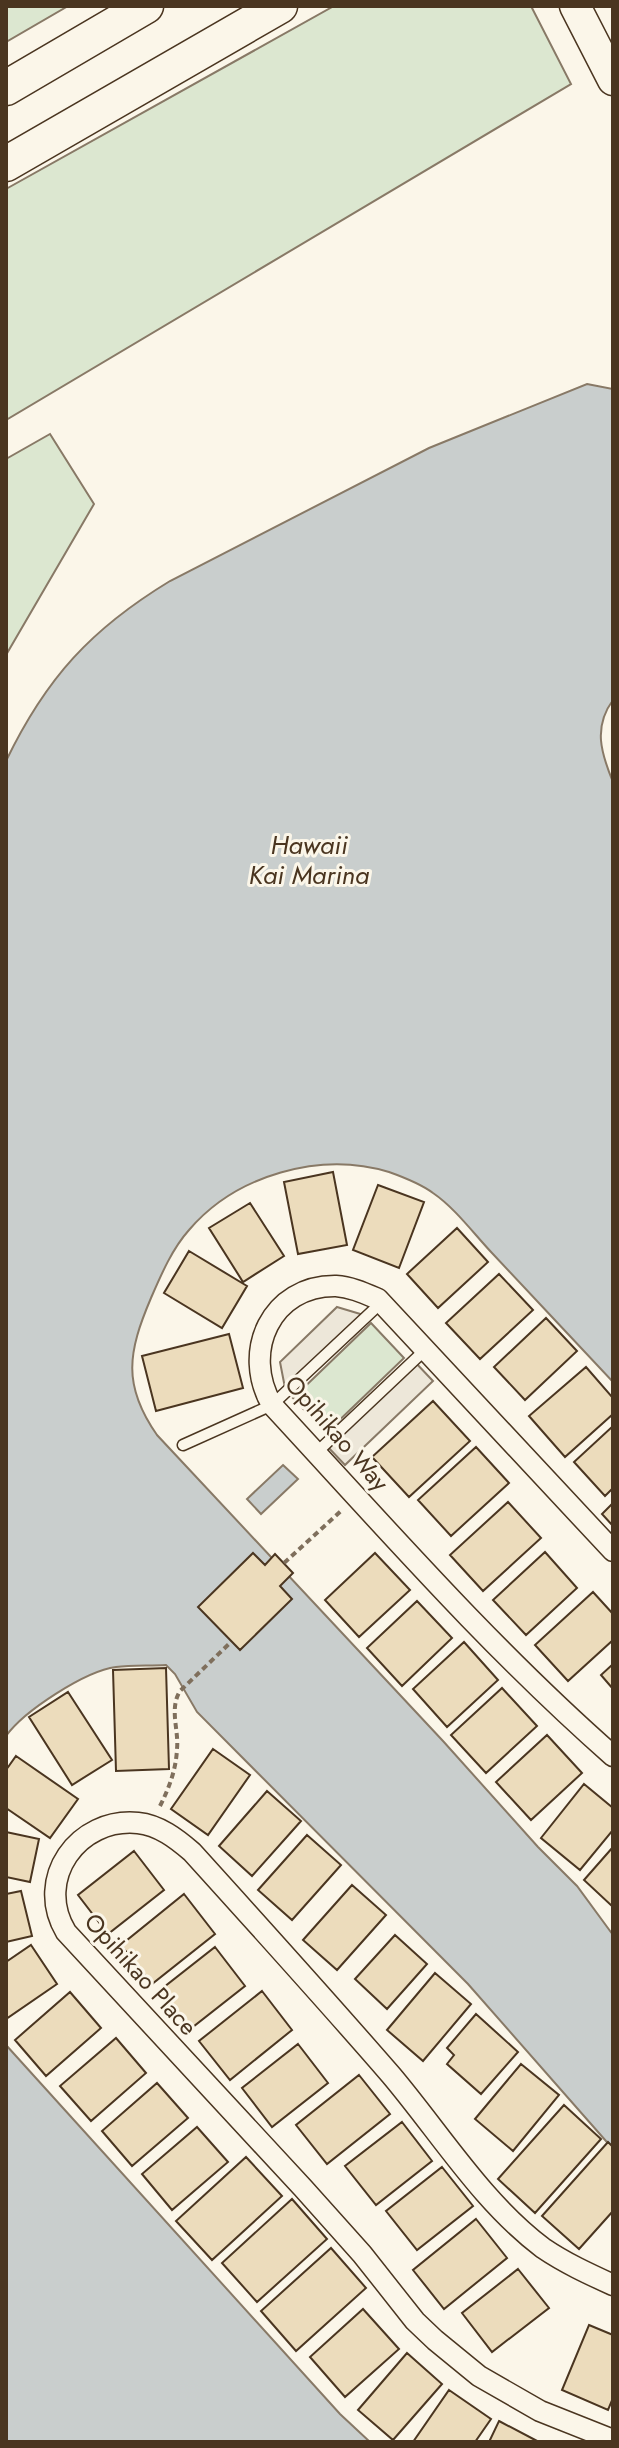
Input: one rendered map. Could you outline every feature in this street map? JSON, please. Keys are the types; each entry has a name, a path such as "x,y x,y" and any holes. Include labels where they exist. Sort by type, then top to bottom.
{"highway":[{"path":"6,88 146,6"},
{"path":"6,164 280,6"}],"main road":[{"path":"575,6 613,80"}],"street":[{"name":"Opihikao Way","path":"613,1551 382,1302 358,1290 339,1286 321,1287 304,1292 277,1312 260,1344 258,1361 263,1390 272,1405 530,1680 613,1756"},
{"name":"Opihikao Place","path":"149,1825 121,1823 100,1828 73,1846 58,1874 56,1890 56,1906 66,1932 313,2199 415,2321 443,2349 479,2376 540,2411 613,2440"},
{"path":"149,1825 178,1840 202,1863 416,2104 502,2211 545,2249 613,2285"}],"lane":[{"path":"183,1445 272,1405 382,1302"},
{"path":"316,1453 426,1349"}],"path":[{"path":"284,1563 356,1497"},
{"path":"149,1825 161,1805 175,1767 178,1739 175,1700 180,1691 231,1642"}],"green space":[{"path":"6,6 68,6 6,42"},
{"path":"334,6 531,6 571,84 6,420 6,189"},
{"path":"50,434 94,504 6,655 6,459"},
{"path":"371,1323 404,1358 326,1433 293,1398"}],"shaded area":[{"path":"337,1307 367,1316 286,1393 280,1362"},
{"path":"414,1361 433,1381 345,1465 326,1445"}],"water":[{"name":"Hawaii Kai Marina","path":"587,384 613,389 613,700 603,720 601,740 613,782 613,1382 441,1199 389,1172 335,1164 281,1172 255,1182 208,1211 189,1230 163,1271 143,1317 132,1368 138,1400 157,1435 577,1886 613,1935 613,2149 468,1984 197,1712 175,1674 166,1665 116,1667 88,1676 41,1704 6,1736 6,761 37,705 73,658 142,599 170,581 429,448"},
{"path":"283,1465 298,1479 261,1514 247,1499"},
{"path":"6,2045 340,2414 370,2442 6,2442"}],"building":[{"path":"333,1172 347,1245 298,1254 284,1182"},
{"path":"378,1185 424,1202 399,1268 353,1250"},
{"path":"250,1203 284,1256 243,1282 209,1228"},
{"path":"457,1228 488,1262 438,1308 407,1274"},
{"path":"189,1251 247,1286 222,1328 164,1293"},
{"path":"499,1274 533,1310 480,1359 446,1323"},
{"path":"546,1318 577,1351 525,1400 494,1367"},
{"path":"229,1334 243,1388 156,1411 142,1356"},
{"path":"586,1367 613,1398 613,1414 565,1457 529,1416"},
{"path":"433,1401 470,1441 409,1497 372,1457"},
{"path":"613,1426 613,1488 605,1496 574,1462"},
{"path":"476,1447 509,1483 451,1536 418,1500"},
{"path":"508,1502 541,1538 483,1591 450,1555"},
{"path":"613,1503 613,1526 602,1514"},
{"path":"545,1552 577,1588 526,1635 493,1600"},
{"path":"253,1553 265,1565 275,1554 293,1573 280,1586 292,1599 240,1650 198,1607"},
{"path":"375,1553 410,1590 359,1637 325,1600"},
{"path":"593,1592 613,1614 613,1640 568,1681 535,1645"},
{"path":"417,1601 452,1638 402,1686 367,1648"},
{"path":"464,1642 498,1680 447,1727 413,1689"},
{"path":"613,1664 613,1689 601,1675"},
{"path":"166,1668 169,1769 116,1771 113,1670"},
{"path":"502,1688 537,1726 486,1773 451,1735"},
{"path":"68,1692 112,1760 72,1785 29,1717"},
{"path":"547,1735 582,1773 531,1820 496,1782"},
{"path":"213,1749 250,1775 208,1835 171,1809"},
{"path":"16,1756 78,1799 50,1838 6,1808 6,1770"},
{"path":"584,1784 613,1808 613,1830 580,1870 541,1838"},
{"path":"267,1791 301,1821 252,1876 219,1846"},
{"path":"6,1832 39,1839 30,1882 6,1877"},
{"path":"307,1835 341,1865 292,1920 258,1890"},
{"path":"613,1847 613,1907 584,1880"},
{"path":"134,1851 164,1890 108,1934 78,1895"},
{"path":"352,1885 386,1915 337,1970 303,1940"},
{"path":"21,1891 32,1936 6,1942 6,1894"},
{"path":"184,1894 215,1934 152,1984 121,1945"},
{"path":"395,1935 427,1964 387,2009 355,1979"},
{"path":"31,1945 57,1984 6,2019 6,1962"},
{"path":"215,1947 245,1986 189,2030 159,1991"},
{"path":"435,1973 471,2004 423,2061 387,2030"},
{"path":"262,1991 292,2030 230,2080 199,2041"},
{"path":"70,1992 101,2028 46,2076 15,2040"},
{"path":"476,2014 518,2052 481,2094 447,2064 454,2055 447,2048"},
{"path":"116,2038 146,2073 91,2121 60,2086"},
{"path":"298,2044 328,2083 272,2127 242,2088"},
{"path":"521,2064 559,2095 513,2151 475,2119"},
{"path":"359,2075 390,2114 327,2164 296,2125"},
{"path":"157,2083 188,2118 132,2166 102,2131"},
{"path":"564,2105 601,2139 535,2213 498,2179"},
{"path":"402,2122 432,2161 376,2205 345,2166"},
{"path":"197,2127 228,2162 172,2210 142,2174"},
{"path":"608,2142 613,2147 613,2211 579,2249 542,2216"},
{"path":"246,2157 282,2196 212,2260 176,2221"},
{"path":"442,2167 473,2206 417,2250 386,2211"},
{"path":"292,2199 327,2239 257,2302 222,2263"},
{"path":"476,2219 507,2258 444,2309 413,2270"},
{"path":"331,2248 366,2288 296,2351 261,2311"},
{"path":"518,2269 549,2308 492,2352 462,2313"},
{"path":"363,2309 399,2349 345,2397 310,2357"},
{"path":"589,2325 613,2335 613,2398 608,2410 562,2390"},
{"path":"407,2353 442,2384 393,2440 358,2410"},
{"path":"449,2390 491,2419 475,2442 413,2442"},
{"path":"499,2421 539,2442 489,2442"}]}
